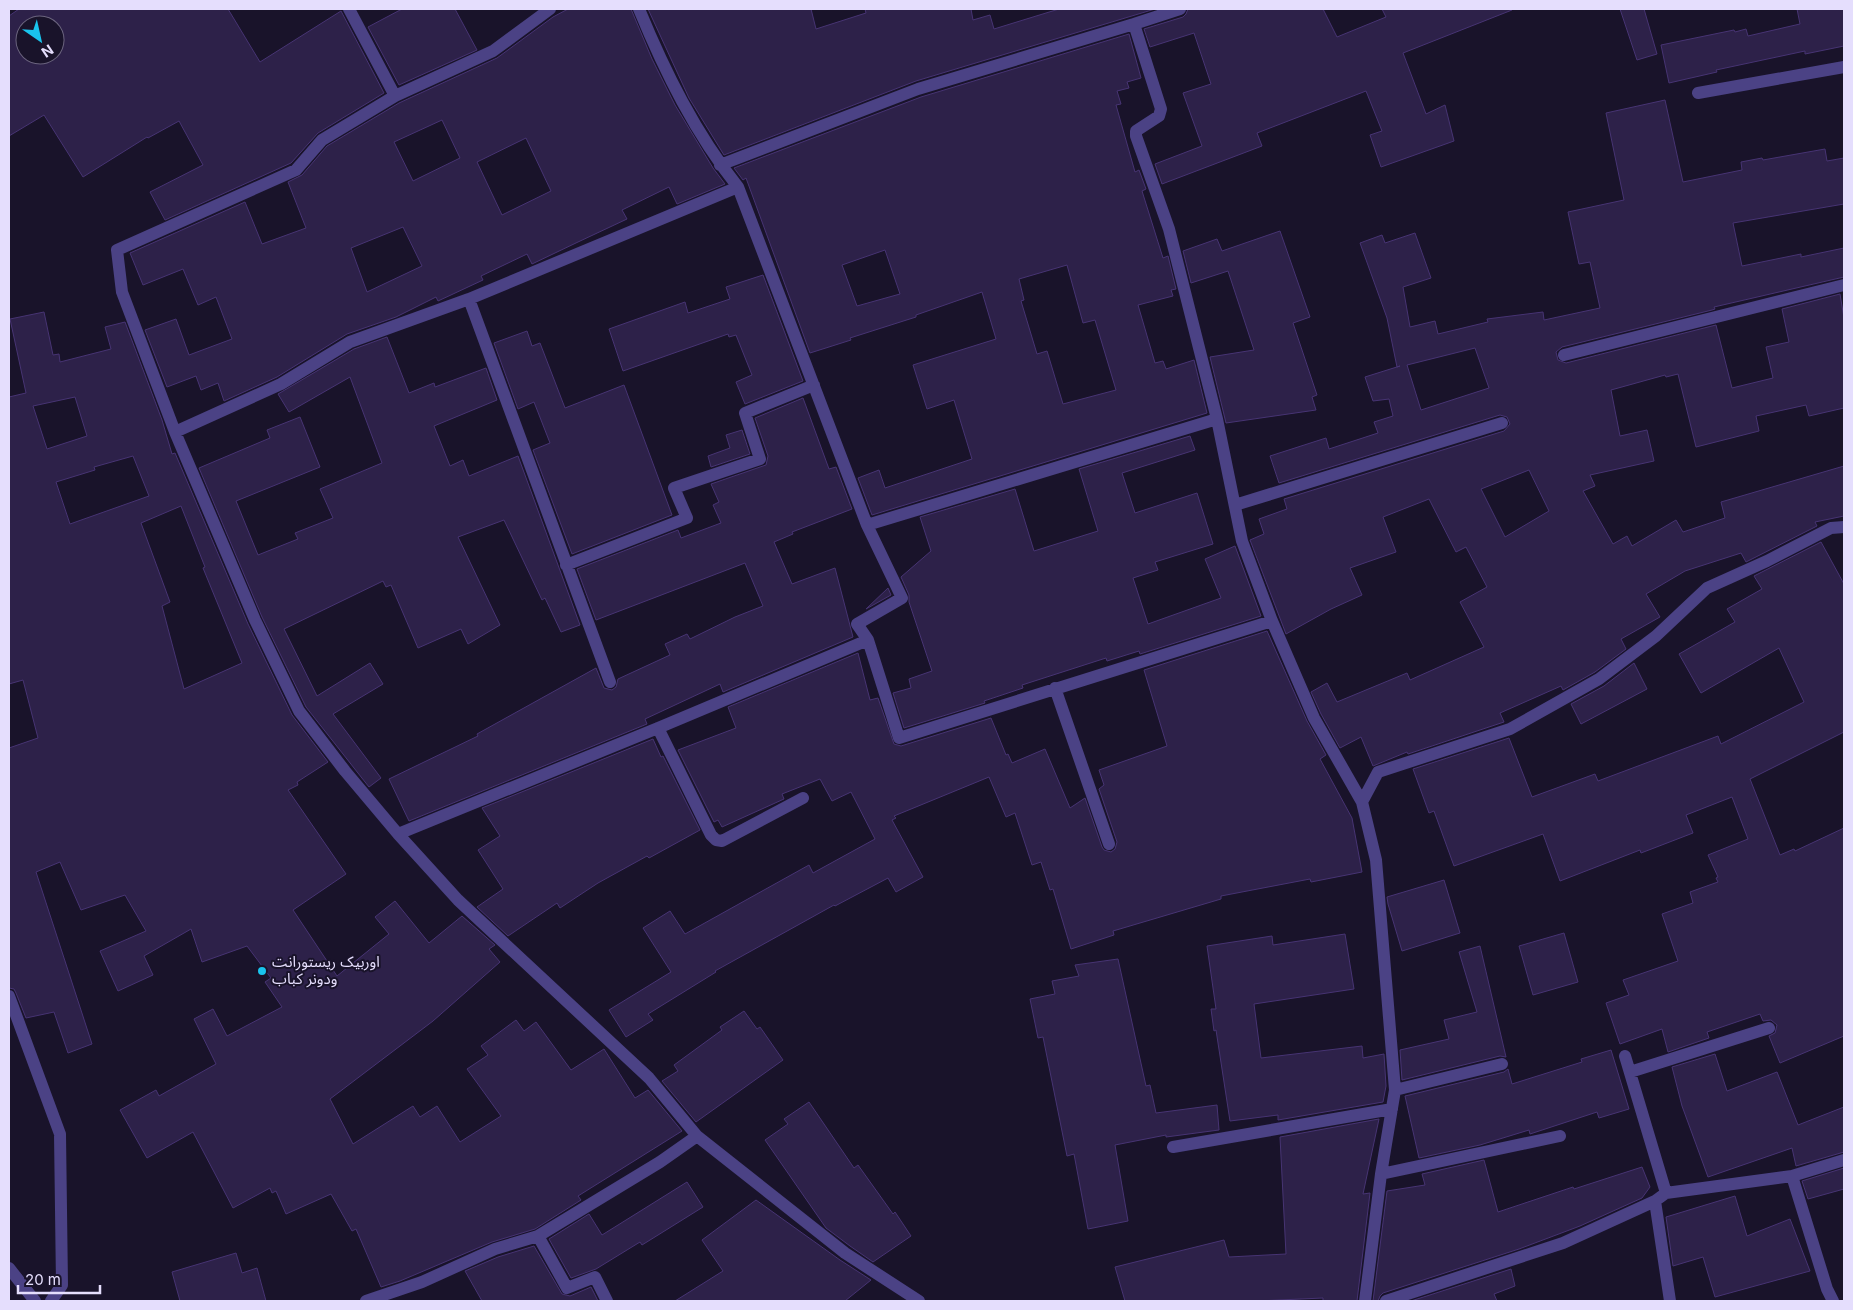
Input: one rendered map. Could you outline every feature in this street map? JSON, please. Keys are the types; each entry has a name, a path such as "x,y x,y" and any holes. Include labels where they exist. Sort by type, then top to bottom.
{"street":[{"path":"349,9 395,96"},
{"path":"550,9 492,51 395,96 322,140 296,170 117,250 122,292 175,432 255,620 299,712 345,771 398,834 458,900 649,1078 697,1136 845,1253 919,1301"},
{"path":"639,9 659,56 693,124 720,165 738,187 867,525 902,598 857,624 868,640 899,738 1272,622"},
{"path":"720,165 918,89 1180,9"},
{"path":"1134,24 1161,109 1159,116 1136,132 1136,136 1169,229 1217,419 1242,541 1272,622 1314,718 1362,802 1376,860 1395,1090 1381,1174 1365,1301"},
{"path":"1698,93 1844,67"},
{"path":"175,432 281,384 350,342 469,299 738,187"},
{"path":"1564,355 1844,285"},
{"path":"469,299 610,682"},
{"path":"566,564 687,518 674,488 760,458 745,413 814,385"},
{"path":"867,525 1217,419"},
{"path":"1235,504 1502,424"},
{"path":"1362,802 1378,772 1510,729 1599,679 1656,636 1707,588 1768,562 1831,528 1844,527"},
{"path":"398,834 868,640"},
{"path":"1055,688 1109,844"},
{"path":"658,728 711,835 716,840 722,841 802,798"},
{"path":"9,996 60,1134 62,1285 52,1301"},
{"path":"1630,1072 1769,1028"},
{"path":"1625,1056 1666,1193"},
{"path":"1395,1090 1502,1064"},
{"path":"1173,1147 1392,1109"},
{"path":"366,1301 422,1282 495,1249 538,1236 660,1162 697,1136"},
{"path":"1381,1174 1560,1136"},
{"path":"1386,1301 1563,1243 1655,1201 1666,1193 1792,1176 1844,1160"},
{"path":"1792,1176 1827,1289 1833,1301"},
{"path":"1655,1201 1670,1301"},
{"path":"538,1236 568,1288 595,1278 607,1301"},
{"path":"9,1268 35,1301"}],"building":[{"path":"19,9 228,9 260,62 341,11 384,93 318,133 291,163 165,220 150,192 203,165 179,121 147,137 83,177 44,115 9,136 9,16"},
{"path":"402,9 455,9 477,50 399,85 368,27"},
{"path":"568,9 631,9 652,59 675,105 713,168 725,184 677,204 669,187 622,210 627,219 532,264 527,254 481,276 483,280 438,301 436,297 396,317 347,334 277,377 224,401 218,383 201,390 196,376 167,387 145,330 176,319 189,355 232,339 216,297 198,305 183,269 143,285 130,253 245,202 262,244 306,228 288,182 302,175 327,146 399,103 497,58 553,17","holes":["442,120 460,158 413,181 394,142","526,138 551,191 502,215 477,162","403,227 422,266 367,292 351,248"]},
{"path":"648,9 811,9 816,29 866,13 865,9 971,9 973,20 990,15 994,29 1059,9 1155,9 916,81 724,155 689,98"},
{"path":"1188,9 1323,9 1337,37 1386,17 1382,9 1512,10 1403,53 1426,114 1445,105 1454,141 1381,167 1370,135 1382,131 1366,91 1257,133 1262,146 1162,184 1155,164 1202,146 1183,93 1211,84 1194,33 1150,47 1144,29 1183,17"},
{"path":"1620,9 1644,9 1657,54 1637,60"},
{"path":"1797,9 1844,9 1844,46 1805,54 1805,51 1716,70 1717,72 1669,83 1661,45 1734,30 1735,32 1746,29 1748,36 1800,24"},
{"path":"1129,34 1141,78 1127,82 1129,88 1117,91 1121,104 1116,105 1135,172 1139,170 1146,189 1142,191 1163,258 1168,256 1176,289 1171,290 1173,296 1138,305 1155,363 1163,361 1166,369 1194,360 1207,413 872,515 858,478 879,470 885,488 972,459 954,400 927,409 913,365 996,339 982,292 916,315 916,317 810,353 746,178 743,180 734,168 921,97","holes":["885,250 900,294 857,306 842,265","1067,265 1083,323 1095,320 1116,390 1063,404 1047,351 1037,354 1021,301 1024,300 1019,279"]},
{"path":"1665,100 1683,182 1742,170 1741,162 1762,158 1763,160 1825,149 1827,161 1844,158 1844,204 1733,223 1742,266 1801,254 1801,257 1844,248 1844,277 1714,307 1715,309 1712,310 1562,347 1556,352 1558,360 1566,363 1716,325 1732,388 1773,378 1766,347 1789,342 1782,309 1840,294 1844,318 1844,408 1809,416 1806,405 1756,416 1759,431 1696,447 1678,374 1666,377 1665,375 1611,390 1620,436 1647,430 1654,461 1590,475 1595,486 1583,491 1613,544 1627,536 1632,546 1676,520 1683,532 1725,518 1721,502 1844,466 1844,516 1815,522 1817,526 1746,562 1741,553 1685,571 1646,594 1660,617 1621,639 1626,649 1595,672 1563,690 1561,686 1500,713 1504,722 1408,754 1407,752 1373,766 1361,737 1340,748 1311,692 1327,683 1337,702 1407,673 1410,680 1484,647 1460,602 1487,587 1466,547 1456,552 1429,499 1383,517 1396,552 1350,568 1362,595 1331,609 1286,634 1250,540 1264,534 1259,519 1287,509 1284,499 1504,431 1510,424 1507,417 1500,415 1279,483 1270,456 1326,438 1329,449 1378,433 1374,422 1393,416 1389,399 1373,401 1365,377 1397,367 1387,318 1360,243 1382,235 1385,243 1415,233 1431,278 1403,287 1410,327 1435,321 1438,334 1488,322 1487,319 1543,312 1544,320 1600,308 1590,262 1579,264 1568,212 1624,200 1606,113","holes":["1475,348 1489,388 1421,410 1407,365","1529,470 1549,511 1505,537 1481,489"]},
{"path":"1280,231 1310,317 1293,323 1317,395 1312,397 1316,410 1226,423 1210,357 1254,350 1228,271 1191,283 1183,251 1217,239 1222,251"},
{"path":"763,275 803,381 745,404 736,382 752,375 736,335 729,337 728,334 623,371 609,329 685,302 688,313 730,299 726,287"},
{"path":"44,312 53,355 59,354 60,362 111,349 105,327 125,322 162,420 172,454 175,453 248,624 292,715 328,762 297,782 298,785 288,790 346,874 293,910 337,976 389,934 375,917 395,901 429,943 462,916 495,945 489,949 500,962 433,1021 330,1099 353,1144 413,1106 420,1117 437,1106 460,1142 501,1116 467,1069 488,1055 481,1046 516,1020 524,1031 536,1022 571,1070 604,1049 635,1098 648,1090 682,1131 578,1196 581,1200 535,1229 492,1242 400,1281 381,1287 356,1229 352,1231 331,1194 286,1214 276,1191 272,1193 270,1188 233,1208 193,1132 147,1158 120,1110 156,1090 159,1096 216,1064 194,1019 213,1009 227,1036 282,1007 265,982 271,978 247,946 202,962 191,929 144,956 153,975 118,991 100,951 146,931 125,895 81,910 60,862 36,872 92,1044 68,1053 54,1012 26,1018 14,989 9,988 9,748 38,738 23,680 9,684 9,397 26,393 10,319","holes":["75,397 87,436 47,449 33,406","133,456 149,496 70,524 56,482 95,470 94,467","181,506 205,567 203,568 242,663 184,689 162,606 170,602 141,523"]},
{"path":"527,331 532,346 540,343 565,408 624,385 672,515 572,554 533,450 550,443 534,402 518,409 494,343"},
{"path":"387,337 409,393 434,383 435,387 486,368 497,400 434,426 450,466 463,460 469,476 518,456 580,625 561,632 545,598 542,600 504,520 458,537 500,625 468,644 461,629 418,648 391,585 386,587 383,581 284,629 317,696 370,663 383,684 333,714 381,778 369,787 306,707 262,617 199,468 270,438 267,430 300,417 320,467 236,501 258,555 298,539 295,533 333,518 320,489 382,463 350,377 289,412 278,394 354,349"},
{"path":"803,398 829,469 836,467 852,509 792,532 793,534 774,542 792,584 835,568 853,637 723,692 720,684 645,719 647,724 409,821 389,779 478,736 477,734 596,668 604,688 612,690 616,687 618,679 670,655 665,644 687,634 690,639 735,617 763,606 745,563 596,620 577,569 678,530 681,538 721,523 713,505 719,502 711,484 766,465 768,456 755,418"},
{"path":"742,430 750,454 711,467 708,456 730,448 726,435"},
{"path":"1190,436 1195,450 1122,473 1135,513 1197,493 1213,544 1155,562 1158,570 1133,578 1148,624 1221,598 1205,559 1235,546 1261,616 1140,654 1139,651 1107,661 1106,658 1022,685 1023,688 984,701 985,703 904,728 893,693 911,688 909,679 932,671 909,602 909,595 901,577 931,551 920,517 1015,489 1034,551 1098,531 1079,469"},
{"path":"1821,542 1844,584 1844,732 1750,779 1780,855 1794,849 1795,851 1844,828 1844,1036 1780,1063 1769,1036 1775,1033 1777,1025 1771,1020 1763,1021 1760,1014 1707,1032 1709,1038 1668,1052 1662,1029 1620,1044 1606,1003 1629,995 1623,980 1678,961 1662,914 1693,903 1690,892 1718,882 1716,878 1718,877 1708,855 1748,839 1732,797 1686,815 1693,833 1641,853 1640,850 1560,881 1543,834 1454,866 1434,811 1429,813 1413,769 1509,738 1532,797 1595,774 1598,781 1718,736 1721,744 1804,702 1779,648 1701,693 1679,654 1735,622 1727,609 1762,589 1754,576"},
{"path":"888,588 891,595 866,609"},
{"path":"1267,631 1307,721 1326,755 1320,759 1352,818 1362,872 1311,882 1310,879 1221,896 1221,899 1113,931 1114,935 1071,949 1053,889 1050,890 1041,862 1032,865 1015,813 1006,817 989,777 894,816 896,818 892,820 923,877 896,892 888,878 834,905 715,971 648,1014 653,1020 626,1037 609,1010 671,972 643,928 670,911 685,934 809,865 813,873 875,839 851,792 832,801 820,779 782,794 784,799 722,827 718,820 714,822 678,750 736,728 728,707 858,653 870,700 878,698 894,744 901,746 991,718 1006,755 1008,754 1012,763 1045,749 1070,808 1085,798 1102,847 1104,850 1111,852 1115,849 1117,842 1099,789 1104,785 1099,770 1167,746 1144,670"},
{"path":"1634,663 1647,689 1581,724 1571,704 1604,686"},
{"path":"653,739 700,830 598,883 560,908 557,903 508,936 477,907 503,889 478,850 500,836 482,808"},
{"path":"1444,880 1460,933 1402,951 1387,897"},
{"path":"1564,933 1578,982 1533,995 1519,946"},
{"path":"1345,934 1354,989 1254,1004 1261,1058 1362,1046 1363,1058 1384,1054 1386,1086 1383,1102 1278,1120 1278,1115 1230,1121 1211,1009 1216,1009 1207,946 1272,936 1273,945"},
{"path":"1480,946 1506,1057 1500,1056 1402,1080 1400,1050 1449,1039 1444,1020 1477,1012 1459,952"},
{"path":"1118,959 1146,1086 1150,1085 1156,1113 1217,1105 1219,1130 1166,1137 1166,1135 1115,1145 1128,1221 1088,1229 1074,1154 1067,1156 1043,1037 1038,1038 1030,999 1055,994 1052,981 1079,976 1075,965"},
{"path":"744,1011 757,1029 760,1027 783,1060 696,1122 662,1081 678,1071 674,1065 722,1030 720,1027"},
{"path":"1611,1050 1629,1109 1599,1118 1597,1112 1530,1134 1529,1130 1480,1145 1419,1158 1405,1096 1504,1072 1508,1069 1512,1084 1582,1062 1581,1059"},
{"path":"1715,1054 1727,1091 1777,1072 1798,1125 1844,1107 1844,1152 1796,1166 1792,1148 1708,1177 1682,1106 1672,1067"},
{"path":"809,1102 854,1168 858,1165 893,1214 895,1212 911,1236 873,1262 826,1228 765,1140 788,1124 784,1119"},
{"path":"1379,1119 1363,1194 1370,1193 1357,1301 1323,1301 1323,1298 1257,1301 1125,1301 1115,1267 1224,1240 1229,1257 1286,1254 1280,1137"},
{"path":"1484,1160 1498,1212 1642,1167 1650,1187 1642,1198 1580,1226 1519,1249 1383,1293 1378,1301 1373,1301 1387,1191 1425,1185 1422,1174"},
{"path":"1844,1168 1844,1189 1808,1199 1802,1181"},
{"path":"687,1182 703,1207 642,1245 640,1242 596,1269 571,1278 549,1239 589,1214 602,1235"},
{"path":"1735,1196 1747,1236 1790,1219 1810,1271 1715,1297 1703,1257 1673,1266 1666,1217"},
{"path":"756,1200 871,1280 845,1301 675,1301 723,1271 702,1240"},
{"path":"534,1246 562,1294 570,1296 591,1287 598,1301 482,1301 465,1271 498,1257"},
{"path":"236,1253 242,1273 257,1268 266,1301 180,1301 172,1272"},
{"path":"1511,1269 1515,1286 1494,1294 1497,1301 1411,1301"}],"place":[{"name":"اوربیک ریستورانت ودونر کباب","path":"262,971"}]}
